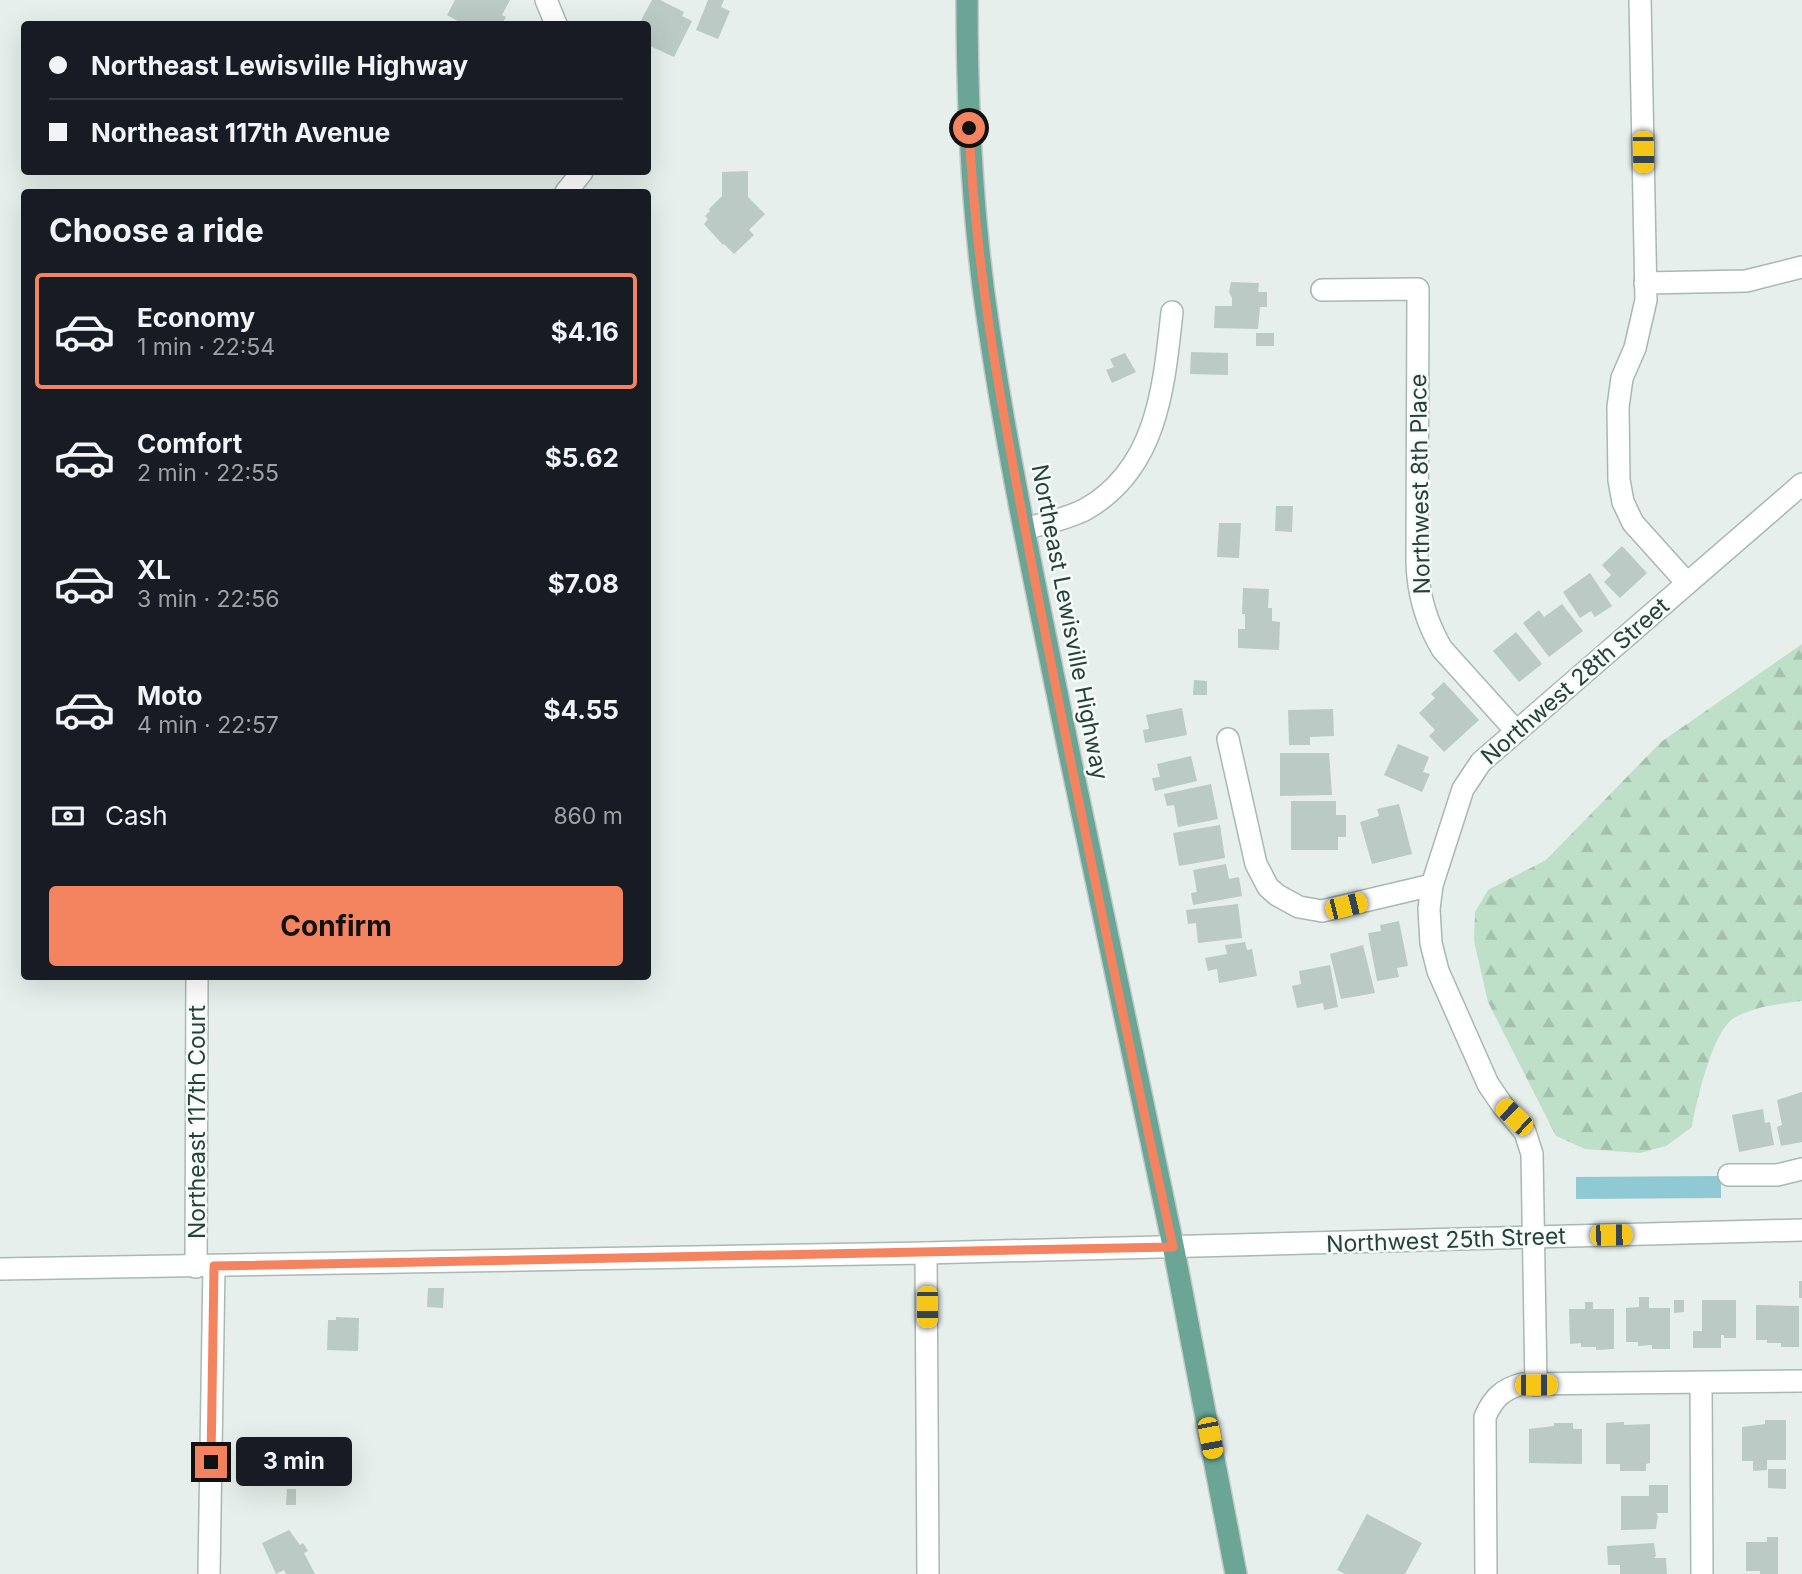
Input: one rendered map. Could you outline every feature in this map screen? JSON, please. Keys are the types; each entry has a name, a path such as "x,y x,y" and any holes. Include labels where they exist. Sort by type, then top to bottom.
{"main road":[{"name":"Northeast Lewisville Highway","path":"967,0 970,147 983,288 996,374 1102,918 1173,1247 1236,1574"}],"street":[{"path":"546,0 555,21"},
{"path":"1640,0 1646,300 1635,348 1622,378 1618,407 1619,480 1623,502 1633,523 1687,583"},
{"path":"568,189 580,175"},
{"path":"1645,283 1746,281 1802,267"},
{"name":"Northwest 8th Place","path":"1322,290 1418,289 1417,563 1420,600 1442,649 1516,731"},
{"path":"1025,529 1083,511 1106,496 1133,467 1151,429 1164,382 1172,312"},
{"name":"Northwest 28th Street","path":"1536,1385 1532,1168 1528,1141 1520,1125 1488,1084 1438,971 1429,928 1432,885 1463,789 1481,762 1802,484"},
{"path":"1228,739 1256,864 1268,887 1288,902 1310,910 1334,910 1432,885"},
{"name":"Northeast 117th Court","path":"197,980 205,1267 209,1574"},
{"path":"1729,1175 1777,1175 1802,1169"},
{"name":"Northwest 25th Street","path":"0,1269 926,1253 1802,1230"},
{"path":"926,1253 928,1574"},
{"path":"1486,1574 1485,1417 1490,1405 1510,1388 1522,1384 1802,1381"},
{"path":"1701,1383 1702,1574"}],"green space":[{"path":"1802,644 1802,1001 1750,1011 1726,1025 1707,1068 1692,1127 1666,1146 1640,1153 1585,1149 1556,1136 1488,1002 1474,941 1475,912 1488,890 1546,860 1661,742"}],"water":[{"path":"1721,1176 1721,1198 1576,1199 1576,1177"}],"building":[{"path":"455,0 510,0 502,15 506,17 504,21 458,21 447,15"},
{"path":"652,0 660,0 684,12 682,16 692,21 674,57 651,46 651,21 641,21"},
{"path":"708,0 724,0 721,7 730,11 718,39 696,30"},
{"path":"748,171 748,197 765,214 749,230 754,235 734,254 704,224 708,219 705,216 722,196 722,172"},
{"path":"1231,282 1259,283 1258,292 1267,292 1267,307 1260,307 1258,329 1214,328 1215,306 1232,306 1229,292"},
{"path":"1256,333 1274,333 1274,346 1256,346"},
{"path":"1191,352 1228,353 1228,375 1190,374"},
{"path":"1125,353 1136,372 1112,383 1106,370 1114,367 1110,359"},
{"path":"1276,506 1293,506 1292,532 1275,531"},
{"path":"1219,523 1241,523 1239,558 1217,557"},
{"path":"1622,546 1647,573 1620,598 1604,582 1611,575 1602,565"},
{"path":"1590,573 1612,606 1595,617 1591,611 1580,618 1563,592"},
{"path":"1243,588 1269,589 1268,608 1272,608 1272,621 1280,622 1279,650 1238,648 1238,629 1245,629 1245,614 1242,614"},
{"path":"1562,604 1583,631 1549,657 1523,623 1539,610 1544,617"},
{"path":"1516,632 1542,664 1519,682 1493,651"},
{"path":"1194,680 1207,681 1207,695 1193,695"},
{"path":"1444,682 1479,720 1444,752 1429,736 1435,730 1419,713 1435,698 1431,694"},
{"path":"1182,708 1187,735 1145,743 1143,730 1149,729 1146,715"},
{"path":"1333,709 1334,736 1310,737 1310,745 1289,745 1288,710"},
{"path":"1398,744 1429,757 1423,772 1430,774 1422,792 1384,775"},
{"path":"1280,753 1329,753 1332,795 1280,796"},
{"path":"1191,756 1197,781 1155,791 1152,778 1160,777 1157,764"},
{"path":"1211,784 1218,819 1178,827 1174,805 1167,806 1164,794"},
{"path":"1291,801 1336,801 1336,815 1346,815 1346,837 1338,837 1338,850 1291,850"},
{"path":"1399,804 1412,854 1372,864 1360,822 1379,816 1377,809"},
{"path":"1220,825 1225,858 1179,866 1173,833"},
{"path":"1226,864 1229,879 1239,877 1242,896 1193,905 1191,893 1197,892 1193,870"},
{"path":"1238,904 1242,938 1198,943 1196,923 1188,924 1186,910"},
{"path":"1399,921 1408,966 1397,968 1399,977 1377,981 1368,933 1381,931 1380,925"},
{"path":"1245,942 1247,950 1252,949 1257,976 1219,983 1217,969 1208,971 1205,958 1227,954 1225,945"},
{"path":"1363,945 1375,993 1341,999 1330,954"},
{"path":"1330,965 1338,1007 1324,1010 1323,1003 1297,1008 1292,986 1301,984 1299,971"},
{"path":"1802,1092 1802,1142 1781,1146 1777,1127 1782,1125 1777,1100"},
{"path":"1763,1109 1765,1123 1770,1122 1774,1145 1739,1152 1732,1115"},
{"path":"1799,1281 1802,1281 1802,1298 1799,1298"},
{"path":"428,1288 444,1288 443,1308 427,1307"},
{"path":"1639,1297 1649,1297 1649,1308 1670,1308 1670,1349 1652,1349 1652,1345 1638,1346 1638,1342 1626,1342 1626,1308 1639,1307"},
{"path":"1674,1300 1684,1300 1684,1312 1674,1313"},
{"path":"1702,1300 1736,1300 1736,1338 1724,1338 1724,1335 1721,1335 1721,1348 1693,1348 1693,1331 1702,1331"},
{"path":"1585,1302 1593,1302 1593,1309 1614,1309 1614,1349 1596,1350 1596,1347 1581,1347 1581,1343 1570,1344 1569,1309 1585,1309"},
{"path":"1756,1305 1799,1306 1799,1347 1781,1347 1781,1343 1756,1340"},
{"path":"336,1317 359,1318 358,1351 327,1350 328,1320 336,1320"},
{"path":"1765,1420 1786,1420 1786,1460 1767,1460 1767,1470 1753,1471 1753,1461 1742,1461 1742,1427 1765,1424"},
{"path":"1624,1422 1624,1425 1650,1424 1650,1463 1646,1464 1646,1471 1620,1471 1620,1464 1606,1464 1606,1423"},
{"path":"1554,1423 1573,1423 1573,1429 1582,1429 1582,1464 1529,1463 1529,1429 1554,1426"},
{"path":"1768,1469 1786,1469 1786,1489 1768,1488"},
{"path":"1649,1485 1668,1485 1668,1513 1656,1513 1656,1529 1621,1530 1621,1496 1649,1496"},
{"path":"287,1489 296,1489 296,1505 286,1505"},
{"path":"1367,1514 1422,1543 1405,1574 1345,1574 1337,1570"},
{"path":"289,1530 308,1551 304,1553 315,1574 286,1574 284,1570 276,1574 262,1543"},
{"path":"1767,1537 1778,1537 1778,1574 1746,1571 1746,1542 1767,1542"},
{"path":"1654,1543 1654,1558 1666,1558 1667,1574 1620,1574 1620,1565 1608,1565 1607,1546"}],"route":[{"path":"211,1462 214,1266 1173,1247 1102,918 1007,432 983,288 969,128"}]}
